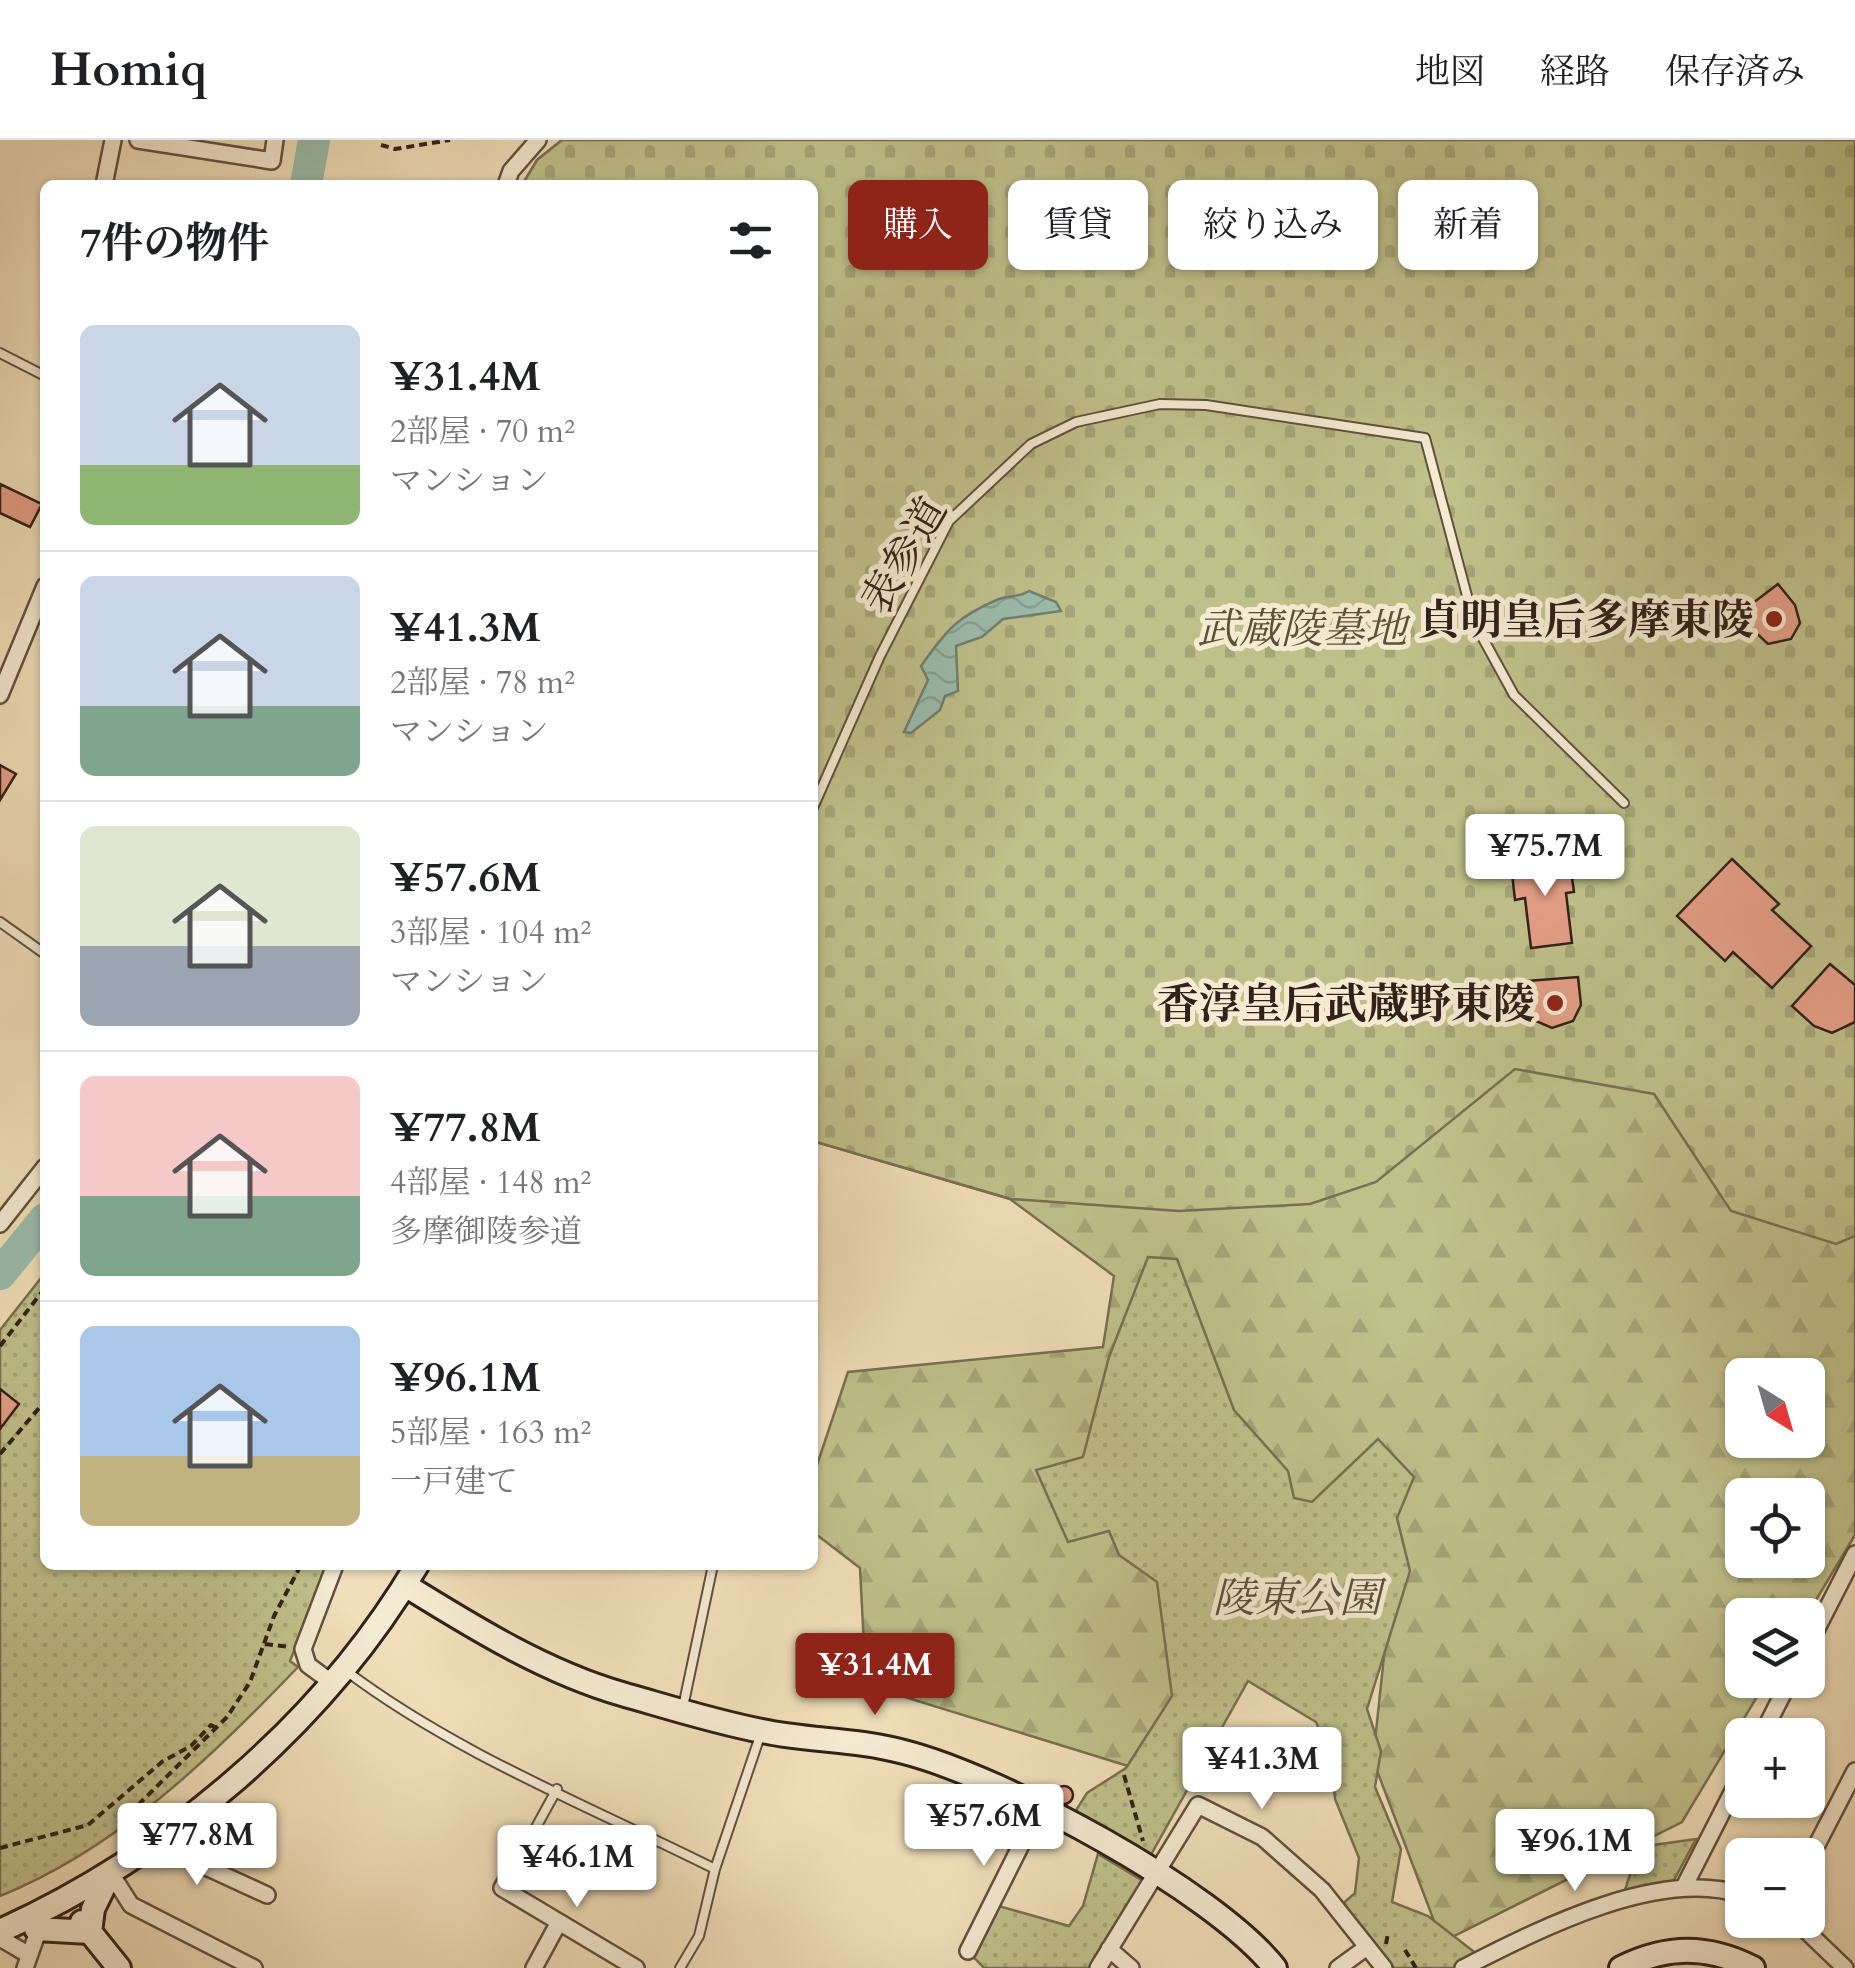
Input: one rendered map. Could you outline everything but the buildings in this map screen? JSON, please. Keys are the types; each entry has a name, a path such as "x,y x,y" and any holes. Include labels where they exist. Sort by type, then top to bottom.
{"street":[{"path":"105,180 114,140"},
{"path":"138,140 272,161 275,140"},
{"path":"508,180 538,140"},
{"path":"0,695 40,598"},
{"path":"0,1224 40,1173"},
{"path":"1825,1613 1855,1554"},
{"path":"333,1570 302,1649 308,1664 337,1676"},
{"path":"27,1962 0,1935 33,1923 110,1872 165,1834 252,1764 337,1676 411,1575 482,1632 593,1685 762,1732 855,1741 906,1752 988,1780 1154,1872 1220,1918 1275,1968"},
{"path":"1821,1838 1855,1772"},
{"path":"1098,1968 1198,1806 1262,1837 1322,1890 1384,1968"},
{"path":"1685,1885 1725,1806"},
{"path":"968,1951 1040,1807"},
{"path":"165,1834 180,1855 267,1896"},
{"path":"523,1851 502,1888 636,1968"},
{"path":"90,1932 92,1910 110,1872"},
{"path":"110,1872 131,1905 254,1968"},
{"path":"1463,1968 1486,1963 1587,1912 1685,1885 1725,1892"},
{"path":"65,1900 114,1966"},
{"path":"534,1968 558,1922"},
{"path":"33,1923 90,1932"},
{"path":"27,1962 33,1923"},
{"path":"1814,1938 1846,1968"},
{"path":"1338,1968 1367,1946"},
{"path":"1109,1949 1131,1968"},
{"path":"1622,1968 1651,1955 1706,1949 1753,1968"}],"lane":[{"path":"0,353 40,373"},
{"name":"表参道","path":"818,796 880,656 949,521 1031,444 1076,422 1160,404 1206,406 1425,438 1474,622 1514,695 1624,803"},
{"path":"0,922 40,950"},
{"path":"682,1709 711,1570"},
{"path":"337,1676 482,1758 556,1789 715,1869"},
{"path":"680,1968 699,1936 715,1869 762,1732"},
{"path":"523,1851 556,1789"}],"path":[{"path":"381,145 396,149 450,140"},
{"path":"0,1346 40,1294"},
{"path":"0,1454 40,1407"},
{"path":"150,1815 140,1803 218,1729 250,1682 274,1616 298,1570"},
{"path":"265,1644 302,1649"},
{"path":"0,1848 88,1825 163,1761 191,1746 210,1724 218,1729"},
{"path":"1124,1775 1142,1841"},
{"path":"1405,1950 1416,1968"}],"green space":[{"name":"武蔵陵墓地","path":"562,140 1804,140 1855,488 1855,1535 1817,1598 1725,1598 1725,1698 1756,1698 1744,1718 1725,1718 1725,1750 1682,1822 1442,1942 1373,1760 1385,1647 1309,1581 1170,1779 866,1685 860,1568 818,1536 818,1462 848,1372 1103,1347 1114,1276 1010,1199 818,1142 818,180 525,180 537,160"},
{"name":"武蔵陵墓地","path":"562,140 1855,140 1855,1236 1836,1244 1731,1211 1654,1094 1515,1069 1376,1182 1310,1204 1179,1211 1011,1199 818,1142 818,180 525,180 537,160"},
{"name":"陵東公園","path":"1148,1257 1177,1259 1234,1410 1288,1471 1294,1498 1312,1502 1378,1439 1414,1477 1397,1518 1410,1571 1367,1709 1381,1751 1375,1787 1401,1849 1392,1902 1428,1916 1482,1958 1463,1968 1384,1968 1337,1909 1355,1893 1359,1858 1335,1799 1331,1755 1316,1722 1248,1681 1148,1860 1073,1815 1087,1793 1126,1768 1172,1696 1157,1582 1119,1555 1109,1531 1068,1542 1036,1470 1083,1457 1109,1357"},
{"path":"40,1279 40,1570 326,1570 290,1661 298,1667 266,1700 197,1766 123,1826 84,1853 0,1896 0,1330"},
{"path":"1696,1839 1674,1880 1625,1890 1639,1847"},
{"path":"1098,1854 1148,1884 1098,1968 984,1968 968,1951 992,1904 1069,1926 1083,1906"}],"water":[{"path":"1029,591 1056,602 1061,611 1003,619 982,637 956,646 958,691 945,696 940,710 911,733 904,732 928,680 921,666 946,634 984,606"}],"waterway":[{"path":"307,180 314,140"},
{"path":"0,1274 40,1225"}],"place":[{"name":"貞明皇后多摩東陵","path":"1774,619"},
{"name":"香淳皇后武蔵野東陵","path":"1555,1003"}]}
